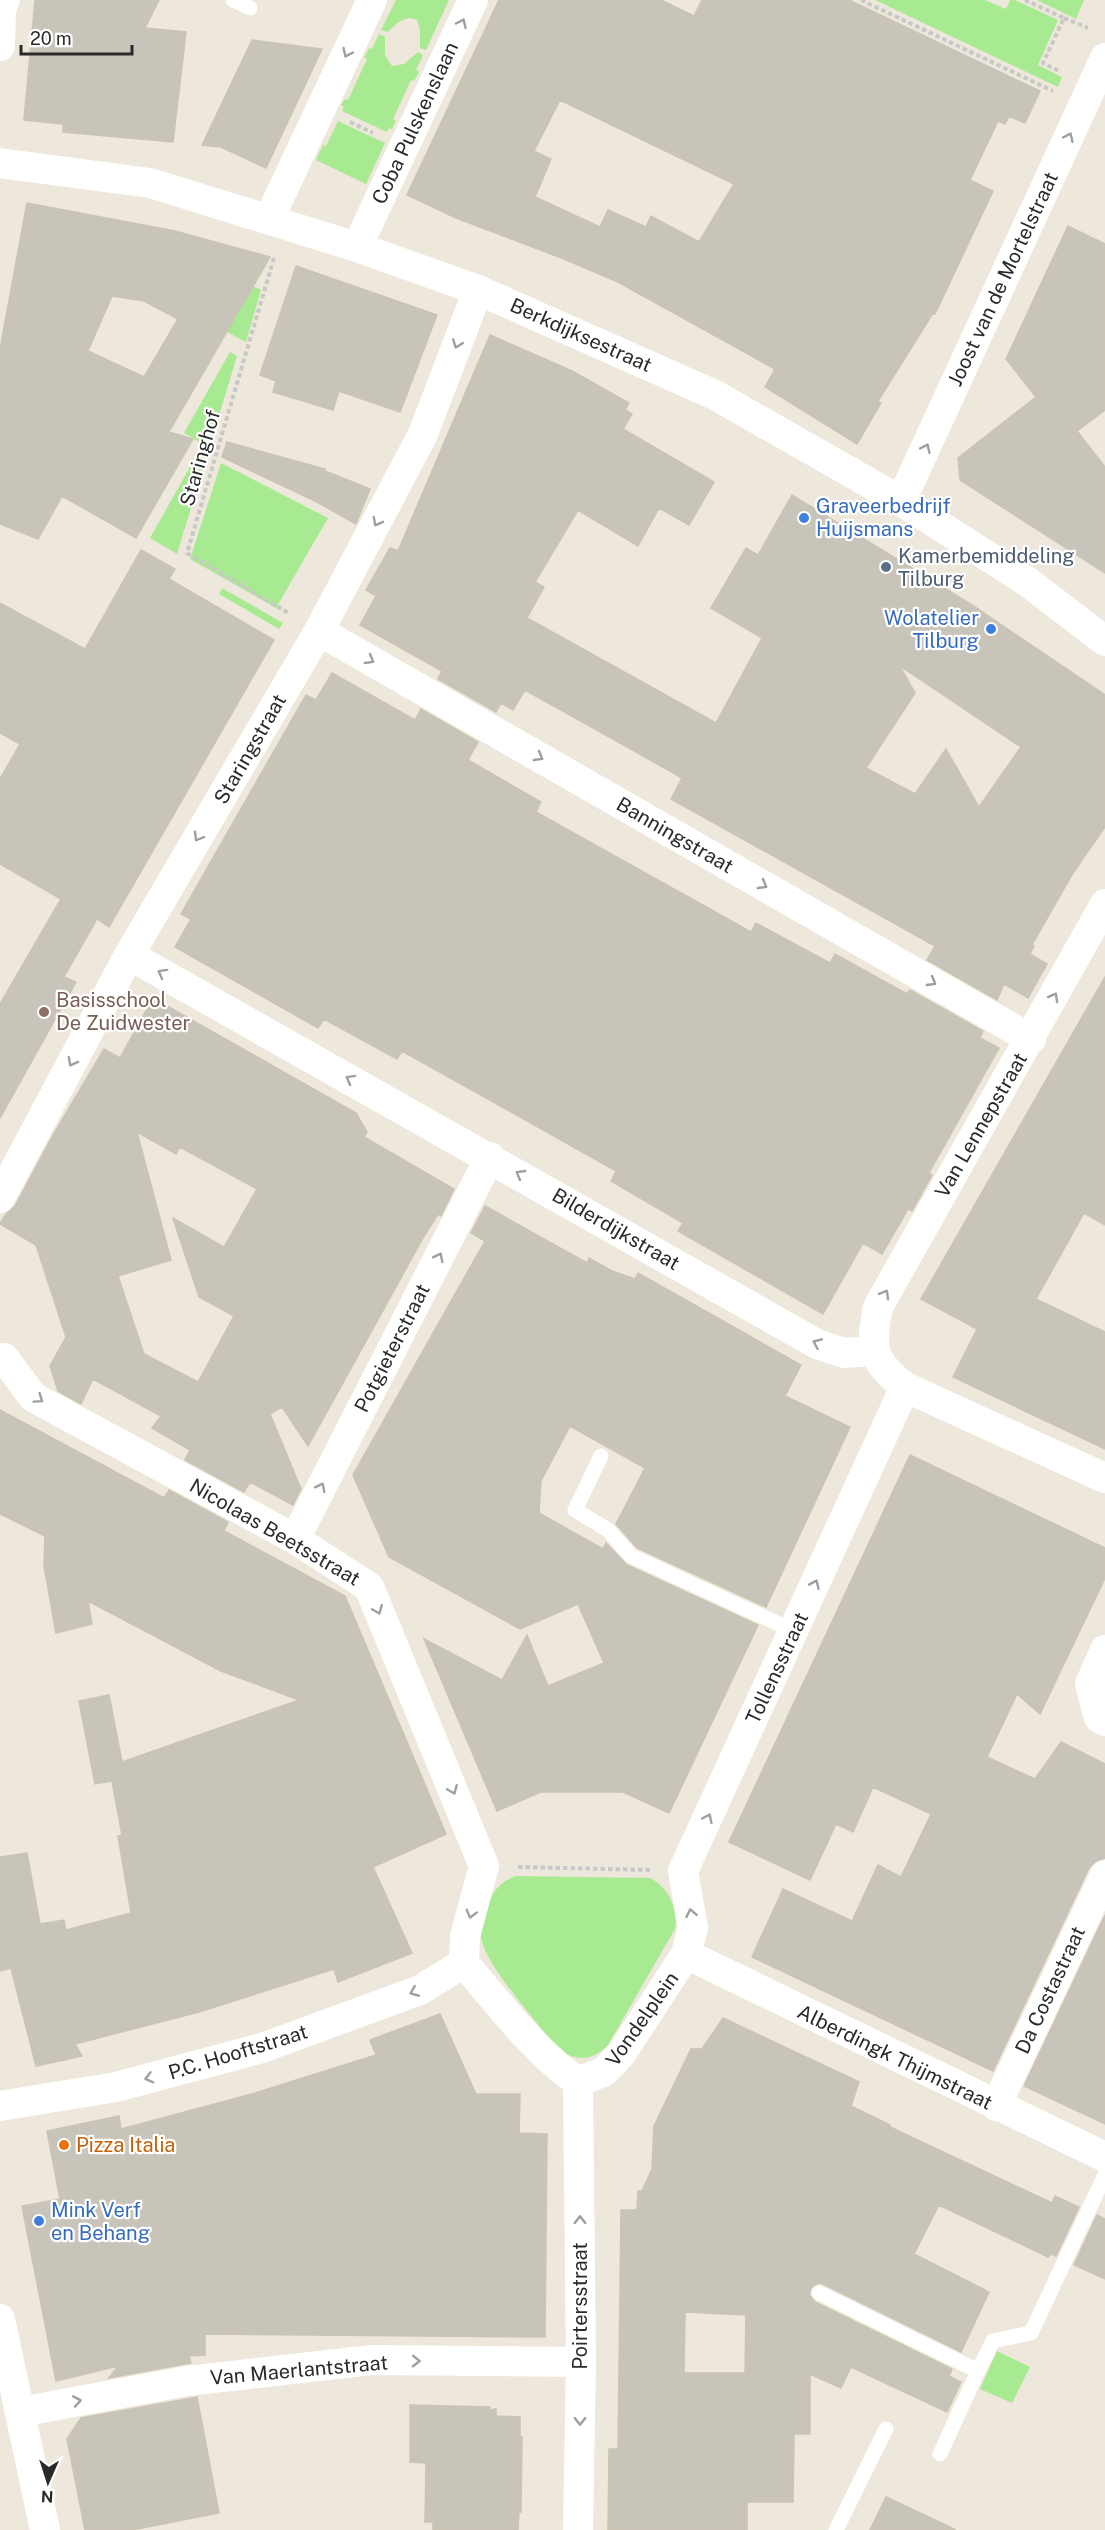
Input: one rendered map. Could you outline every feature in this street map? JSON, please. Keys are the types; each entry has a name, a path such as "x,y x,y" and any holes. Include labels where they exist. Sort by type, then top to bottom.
{"street":[{"path":"276,221 321,109 372,0"},
{"name":"Coba Pulskenslaan","path":"357,247 472,0"},
{"path":"0,46 2,6"},
{"name":"Joost van de Mortelstraat","path":"902,501 1088,96 1100,45"},
{"name":"Berkdijksestraat","path":"0,163 150,183 357,247 478,290 715,395 902,501 1028,582 1105,641"},
{"name":"Staringstraat","path":"0,1198 129,955 320,631 423,434 478,290"},
{"name":"Banningstraat","path":"320,631 1031,1039"},
{"name":"Van Lennepstraat","path":"874,1351 873,1331 878,1307 1105,904"},
{"name":"Bilderdijkstraat","path":"129,955 490,1157 817,1344 844,1353 874,1351"},
{"name":"Potgieterstraat","path":"295,1539 490,1157"},
{"path":"874,1351 886,1372 905,1387 1105,1478"},
{"name":"Nicolaas Beetsstraat","path":"1,1354 33,1398 295,1539 369,1587 484,1866"},
{"name":"Tollensstraat","path":"683,1871 905,1387"},
{"path":"1105,1650 1090,1684 1099,1718 1105,1721"},
{"path":"484,1866 465,1936 464,1963 539,2050 553,2064 578,2082"},
{"path":"683,1871 693,1928 686,1954"},
{"name":"Da Costastraat","path":"996,2106 1105,1875"},
{"name":"Vondelplein","path":"578,2082 605,2071 621,2054 686,1954"},
{"name":"Alberdingk Thijmstraat","path":"686,1954 1105,2157"},
{"name":"P.C. Hooftstraat","path":"0,2106 116,2087 262,2048 420,1990 464,1963"},
{"name":"Poirtersstraat","path":"578,2082 581,2362 578,2530"},
{"path":"0,2319 45,2530"},
{"name":"Van Maerlantstraat","path":"20,2412 187,2381 372,2360 581,2362"}],"lane":[{"path":"233,0 250,8"},
{"path":"601,1456 575,1510 608,1530 632,1556 794,1631"},
{"path":"940,2454 993,2341 1031,2333 1105,2175"},
{"path":"819,2293 978,2371"},
{"path":"836,2530 886,2429"}],"path":[{"path":"861,0 1088,96"},
{"path":"1025,0 1064,18 1100,45"},
{"path":"1064,18 1043,63 1088,96"},
{"path":"321,109 404,147"},
{"name":"Staringhof","path":"276,221 187,553 320,631"},
{"path":"484,1866 683,1871"}],"green space":[{"path":"396,0 449,0 426,50 420,48 420,29 417,20 413,18 397,23 388,32 381,30"},
{"path":"875,0 985,0 1006,9 1010,0 1015,0 1058,20 1038,65 1062,77 1058,87"},
{"path":"1037,0 1084,0 1076,19"},
{"path":"379,34 385,37 385,55 392,66 404,64 418,52 423,55 416,70 419,72 414,81 411,80 393,119 396,121 392,129 389,128 387,132 342,111 344,107 341,105 345,99 348,100 367,59 364,58 369,48 372,49"},
{"path":"338,121 385,143 366,184 316,160 323,145 326,146"},
{"path":"253,286 261,290 246,342 227,332"},
{"path":"230,352 237,356 177,554 150,538 203,444 184,433"},
{"path":"221,463 328,518 276,608 190,559"},
{"path":"222,588 283,623 279,629 219,594"},
{"path":"516,1876 650,1878 662,1887 671,1899 676,1921 675,1929 608,2045 595,2055 576,2057 556,2047 501,1977 484,1948 481,1929 491,1898 497,1888"},
{"path":"997,2351 1030,2367 1012,2403 980,2389"}],"building":[{"path":"35,0 159,0 145,28 186,32 173,142 63,132 63,124 24,120"},
{"path":"499,0 661,0 694,16 702,0 849,0 1040,91 1025,123 1009,116 1005,124 998,121 970,180 993,191 935,314 933,313 878,401 881,403 857,444 765,387 775,369 618,282 456,218 407,195","holes":["560,100 734,184 699,242 651,216 646,227 608,210 600,227 535,197 551,159 534,151"]},
{"path":"252,40 322,49 266,168 221,147 202,145"},
{"path":"27,203 175,231 270,257 169,432 193,439 136,538 62,496 38,539 0,524 0,349","holes":["112,296 144,301 178,319 144,377 88,351"]},
{"path":"1068,226 1105,244 1105,410 1077,431 1105,467 1105,573 960,480 958,458 1036,397 1006,359"},
{"path":"296,266 437,315 400,412 339,391 333,410 273,392 276,381 260,375"},
{"path":"490,335 572,371 629,403 625,410 632,414 623,429 714,482 689,525 659,508 638,546 578,510 535,582 544,587 527,618 716,723 762,638 711,608 746,548 758,555 792,495 972,605 1105,695 1105,827 1073,873 1032,945 1034,946 1030,954 1047,964 1028,998 1004,984 997,1000 927,960 935,946 671,799 682,778 629,748 525,690 513,710 501,703 496,712 438,679 442,671 360,625 376,596 366,590 390,548 398,551","holes":["900,666 1021,747 979,807 946,749 915,794 866,768 915,693"]},
{"path":"227,442 325,469 325,471 370,489 356,524 315,501 222,457"},
{"path":"141,550 175,569 169,579 274,640 109,927 97,919 64,977 76,982 0,1118 0,1004 61,899 0,864 0,779 20,744 0,733 0,603 85,649"},
{"path":"332,673 415,720 421,709 478,742 468,760 541,802 536,812 751,932 756,923 830,963 835,954 907,994 910,990 983,1031 980,1038 999,1048 929,1173 932,1175 912,1211 908,1209 882,1254 863,1243 823,1314 678,1231 683,1223 611,1181 616,1171 402,1051 397,1059 324,1019 318,1028 175,947 191,919 181,914 306,695 316,700"},
{"path":"1105,977 1105,1225 1084,1213 1036,1299 1105,1332 1105,1449 953,1377 977,1329 921,1299"},
{"path":"153,998 356,1113 367,1132 364,1137 454,1189 441,1216 438,1214 423,1238 308,1446 282,1407 270,1414 301,1489 293,1505 250,1482 244,1492 185,1460 190,1450 152,1428 161,1416 93,1379 81,1404 58,1391 50,1366 66,1337 36,1245 0,1224 15,1206 53,1135 104,1049 120,1058","holes":["137,1132 176,1154 180,1147 257,1189 224,1247 173,1218 199,1297 234,1316 198,1382 144,1354 118,1276 171,1260"]},
{"path":"485,1206 587,1263 589,1258 612,1271 635,1279 638,1273 801,1365 785,1396 850,1427 766,1607 637,1548 616,1524 645,1468 570,1426 541,1481 539,1513 603,1549 606,1543 627,1565 758,1625 669,1813 623,1792 541,1792 497,1811 424,1639 502,1680 527,1635 548,1686 604,1663 578,1604 520,1629 389,1557 353,1475 485,1241 471,1233"},
{"path":"0,1410 164,1498 169,1490 228,1522 224,1531 345,1596 446,1834 373,1867 412,1953 338,1982 334,1969 199,2012 75,2044 82,2056 36,2066 11,1968 0,1971 0,1857 27,1853 40,1924 64,1920 66,1930 131,1913 118,1836 122,1835 112,1781 95,1784 79,1701 109,1695 122,1762 299,1700 221,1671 88,1601 92,1624 56,1633 44,1566 45,1536 0,1514"},
{"path":"910,1455 1105,1548 1105,1578 1040,1714 1017,1694 987,1757 1035,1779 1061,1742 1105,1764 1105,1858 1096,1861 1089,1868 993,2071 752,1957 783,1889 852,1921 878,1865 901,1877 931,1814 873,1787 853,1832 836,1824 810,1880 729,1842"},
{"path":"1105,1915 1105,2124 1024,2086"},
{"path":"440,2014 476,2094 520,2094 519,2133 547,2134 545,2337 205,2334 205,2355 189,2356 191,2363 109,2378 118,2366 56,2381 22,2206 60,2199 47,2131 119,2116 121,2129 252,2094 376,2055 370,2040"},
{"path":"723,2018 859,2082 851,2106 890,2127 1052,2203 1055,2196 1079,2207 1056,2256 1050,2254 1048,2257 939,2205 914,2254 989,2292 961,2352 823,2284 818,2283 811,2288 809,2294 815,2302 952,2369 949,2376 961,2382 947,2412 851,2367 841,2388 810,2374 810,2434 794,2434 793,2502 747,2502 747,2530 608,2530 609,2449 618,2449 621,2210 637,2210 638,2191 642,2191 652,2169 654,2126 691,2049 702,2049","holes":["685,2312 746,2315 745,2373 684,2373"]},
{"path":"1097,2215 1105,2219 1105,2279 1074,2265"},
{"path":"197,2397 219,2513 132,2530 85,2530 67,2439 81,2418"},
{"path":"410,2405 490,2407 490,2410 496,2409 496,2416 520,2417 521,2512 519,2512 518,2530 433,2530 433,2522 425,2522 426,2463 410,2462"},
{"path":"886,2497 956,2530 870,2530"}],"place":[{"name":"Graveerbedrijf Huijsmans","path":"804,518"},
{"name":"Kamerbemiddeling Tilburg","path":"886,567"},
{"name":"Wolatelier Tilburg","path":"991,629"},
{"name":"Basisschool De Zuidwester","path":"44,1012"},
{"name":"Pizza Italia","path":"64,2145"},
{"name":"Mink Verf en Behang","path":"39,2221"}]}
